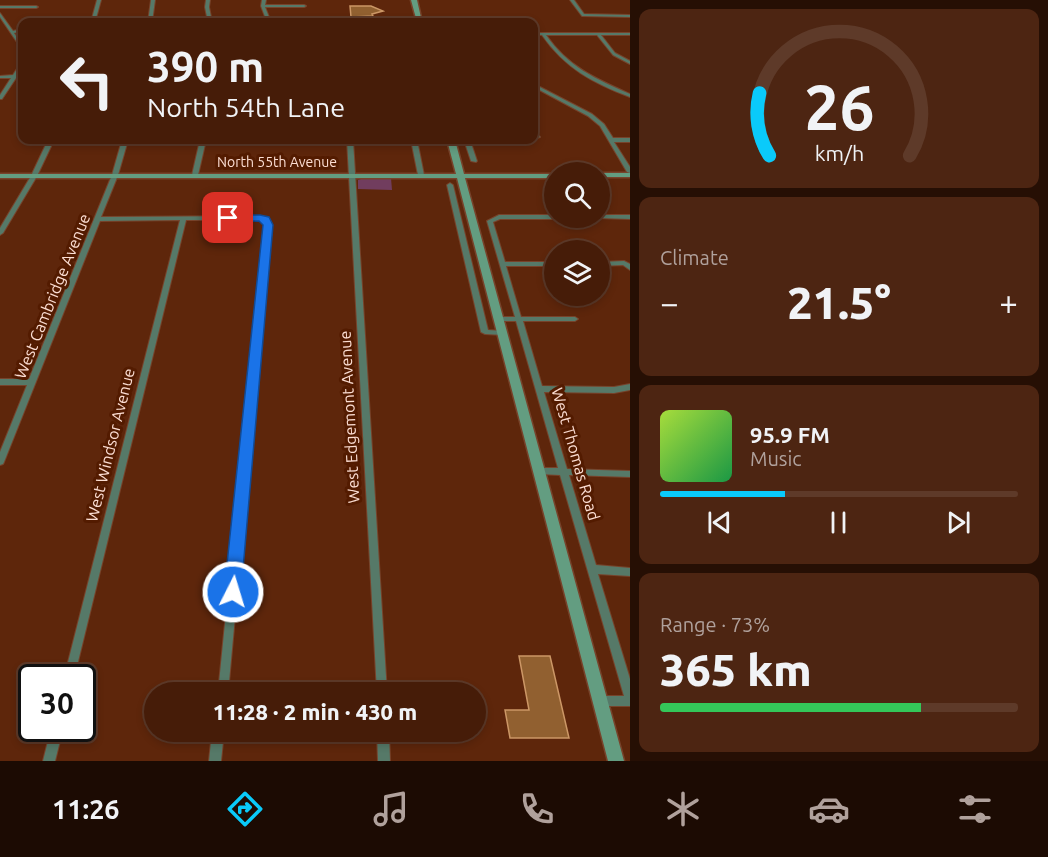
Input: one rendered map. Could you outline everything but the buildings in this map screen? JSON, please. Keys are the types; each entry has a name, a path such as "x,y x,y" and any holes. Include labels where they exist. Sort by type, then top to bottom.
{"main road":[{"path":"414,0 419,18"},
{"path":"452,144 616,761"},
{"path":"610,175 630,174"},
{"name":"North 55th Avenue","path":"0,176 544,176"}],"street":[{"path":"94,18 99,0"},
{"path":"151,18 153,0"},
{"path":"208,0 209,18"},
{"path":"264,0 263,6 268,18"},
{"path":"572,0 583,15 630,15"},
{"path":"263,6 304,6"},
{"path":"0,7 36,7"},
{"path":"0,14 18,41"},
{"path":"12,32 18,31"},
{"path":"538,34 630,34"},
{"path":"543,34 553,51 573,68 630,96"},
{"path":"598,34 614,54 628,61"},
{"path":"0,98 18,70"},
{"path":"0,76 18,76"},
{"path":"538,87 590,115 602,125 630,174"},
{"path":"611,140 630,140"},
{"path":"0,233 34,176 49,144"},
{"name":"West Cambridge Avenue","path":"0,462 98,219 124,144"},
{"path":"195,175 202,144"},
{"name":"West Edgemont Avenue","path":"350,144 381,682"},
{"path":"415,144 421,175"},
{"path":"468,144 474,161"},
{"path":"450,185 485,332 501,333"},
{"path":"455,204 469,204"},
{"name":"West Thomas Road","path":"544,217 490,221 630,700"},
{"path":"610,217 630,217"},
{"path":"98,219 265,220 268,225 224,682"},
{"name":"West Windsor Avenue","path":"72,664 183,219"},
{"path":"504,264 544,264"},
{"path":"610,265 627,266"},
{"path":"498,319 575,319"},
{"path":"0,382 32,382"},
{"path":"540,389 614,390 630,387"},
{"path":"538,471 630,474"},
{"path":"592,569 630,572"},
{"path":"600,701 630,700"},
{"path":"49,761 54,742"},
{"path":"215,761 217,742"},
{"path":"383,742 384,761"}],"shaded area":[{"path":"391,178 392,190 358,189 358,180 361,179"}],"route":[{"path":"228,218 260,218 268,225 233,592"}]}
